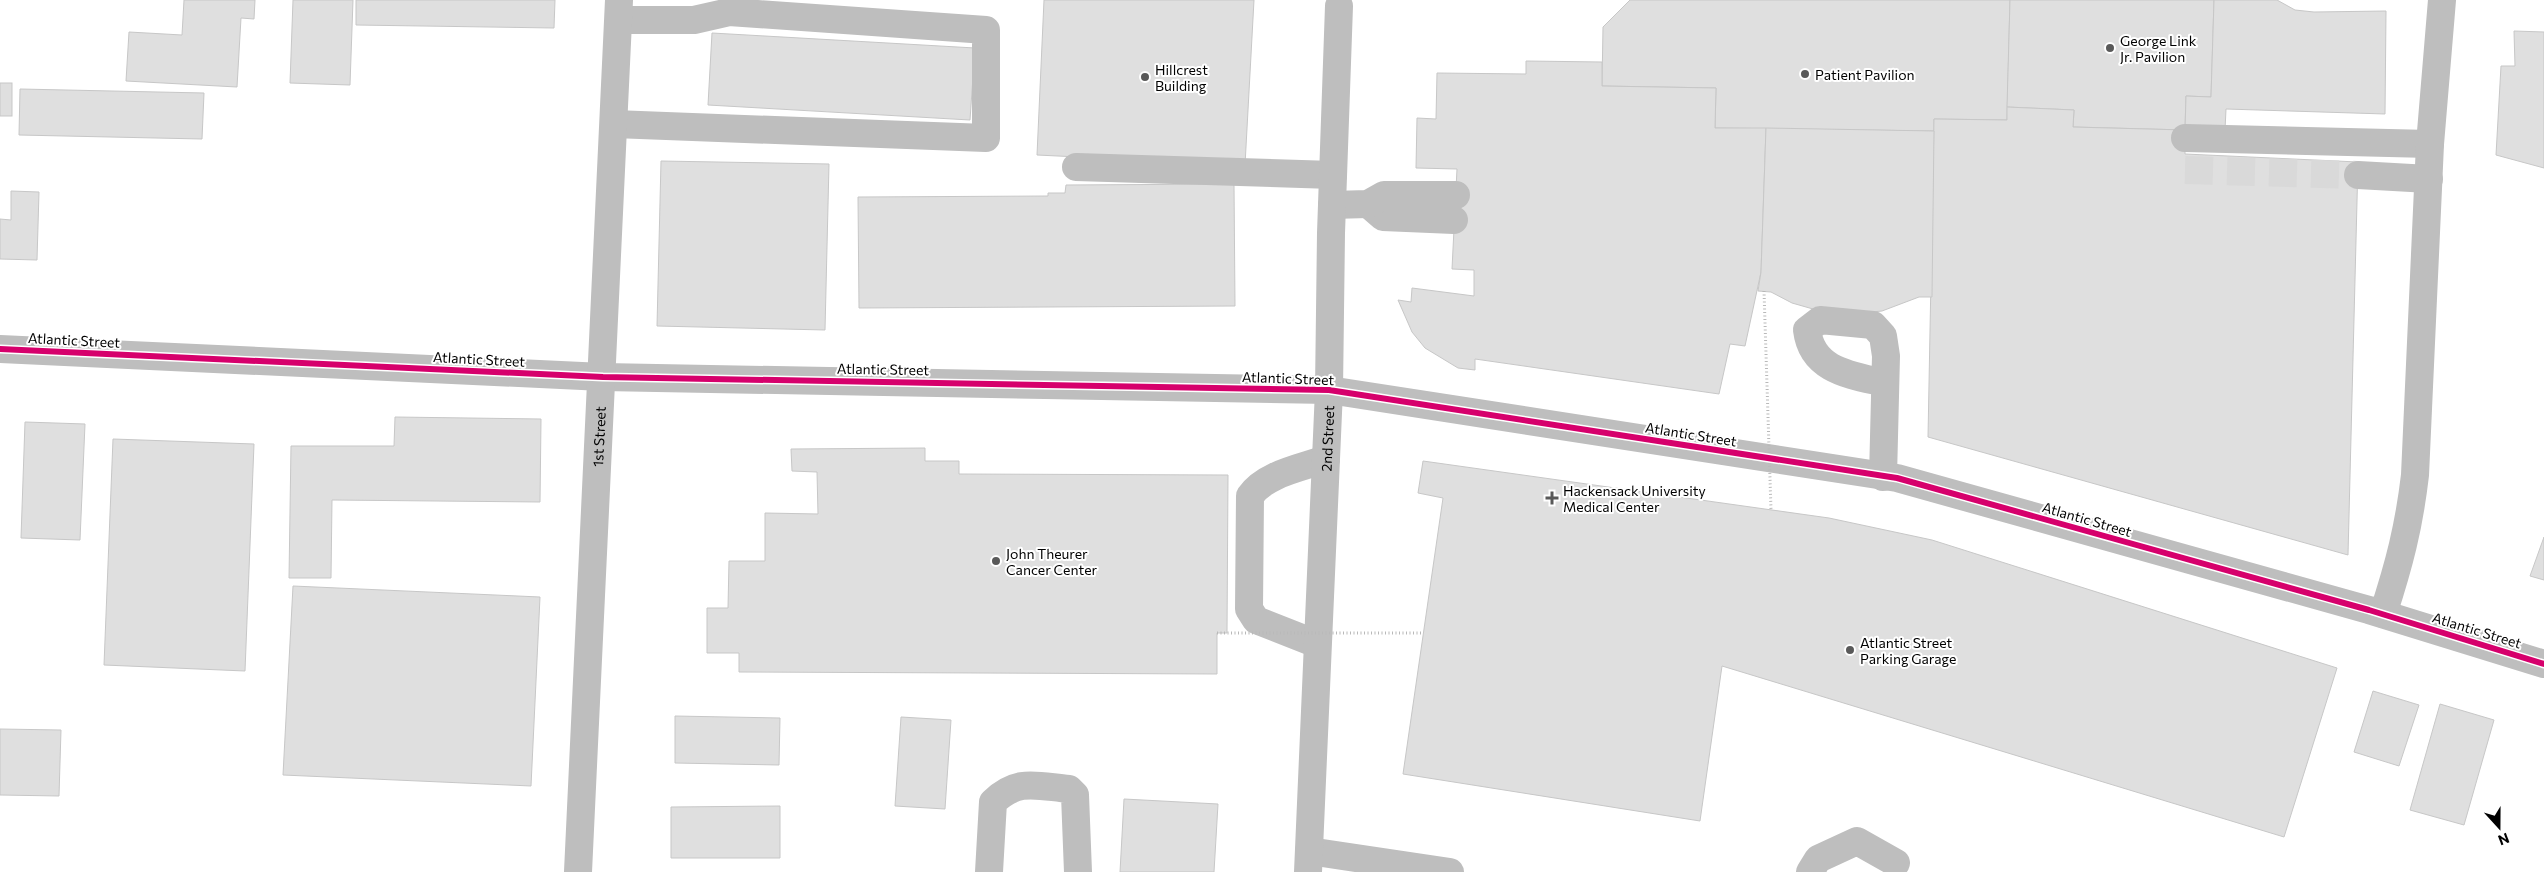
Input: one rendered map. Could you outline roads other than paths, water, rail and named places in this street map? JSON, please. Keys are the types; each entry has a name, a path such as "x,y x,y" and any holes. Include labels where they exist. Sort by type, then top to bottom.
{"street":[{"path":"2383,614 2402,555 2410,517 2415,475 2430,144 2442,0"},
{"name":"2nd Street","path":"1308,862 1329,390 1332,205 1339,6"},
{"path":"614,124 986,138 986,30 729,12 694,20 619,10"},
{"name":"1st Street","path":"578,872 619,10"},
{"path":"2185,138 2430,144"},
{"path":"1076,167 1333,175"},
{"path":"2358,175 2429,178"},
{"path":"1332,205 1368,204 1383,218 1455,207"},
{"name":"Atlantic Street","path":"0,349 603,377 1329,390 1884,476 2383,614 2544,664"},
{"path":"1884,476 1885,383"},
{"path":"1317,644 1256,620 1249,609 1250,496 1257,486 1264,482 1326,460"},
{"path":"989,872 993,802 1005,790 1019,785 1069,789 1075,795 1078,872"},
{"path":"1810,872 1818,859 1857,841 1896,863"},
{"path":"1308,862 1450,872"}],"tunnel":[{"path":"2185,170 2358,175"}],"place":[{"name":"George Link Jr. Pavilion","path":"2110,48"},
{"name":"Patient Pavilion","path":"1805,74"},
{"name":"Hillcrest Building","path":"1145,77"},
{"name":"Hackensack University Medical Center","path":"1552,498"},
{"name":"John Theurer Cancer Center","path":"996,561"},
{"name":"Atlantic Street Parking Garage","path":"1850,650"}]}
